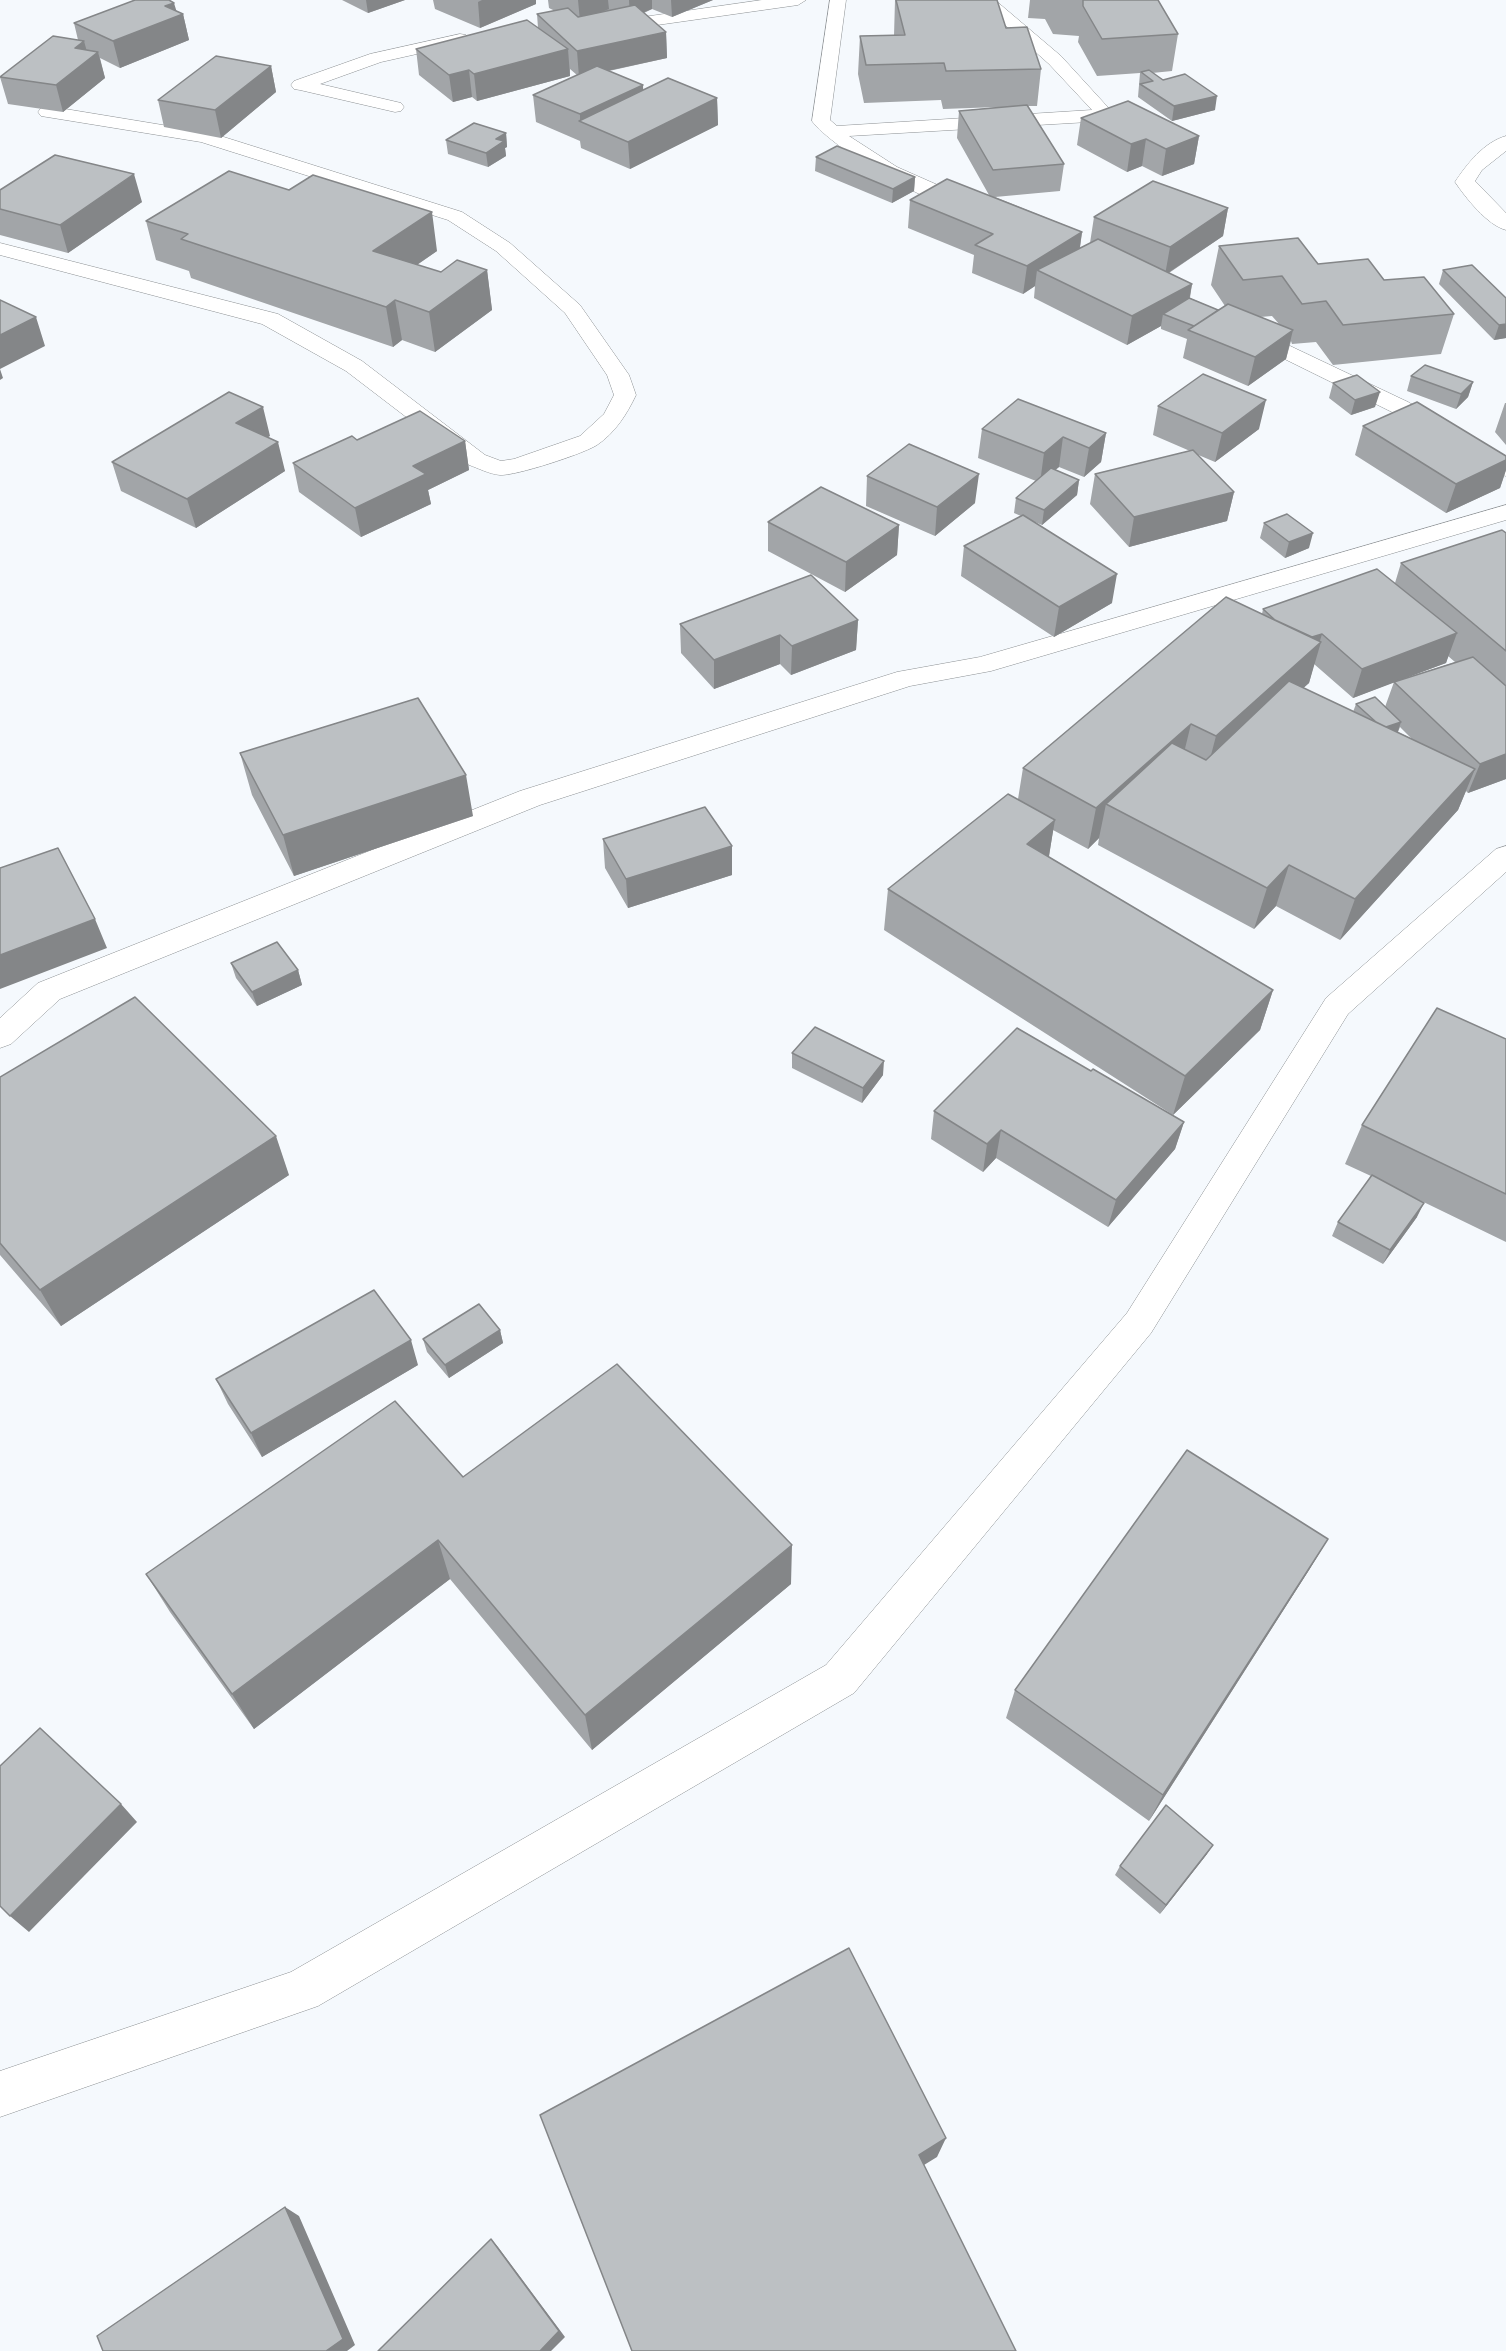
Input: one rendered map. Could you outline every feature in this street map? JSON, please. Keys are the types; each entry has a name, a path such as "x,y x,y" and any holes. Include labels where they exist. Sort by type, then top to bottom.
{"street":[{"path":"590,22 643,22 798,0"},
{"path":"838,0 821,121 831,132 864,156 913,183 987,214"},
{"path":"831,132 1106,116 1055,60 985,0"},
{"path":"395,107 300,86 376,58 472,36"},
{"path":"0,249 270,319 354,366 477,460 499,468 518,466 588,441 614,417 625,394 618,375 573,309 503,247 455,216 204,137 47,112"},
{"path":"1506,142 1475,166 1465,182 1506,224"},
{"path":"1232,325 1400,407 1506,470"},
{"path":"0,1036 49,991 530,798 906,678 982,664 1506,512"},
{"path":"0,2094 302,1990 840,1679 1138,1323 1337,1006 1506,856"}],"building":[{"path":"135,0 169,0 174,3 165,6 183,14 113,41 74,23"},
{"path":"896,0 997,0 1006,28 1027,27 1041,69 946,71 944,63 866,65 860,36 905,35"},
{"path":"1083,0 1158,0 1178,34 1102,39 1083,6"},
{"path":"635,5 666,32 577,51 537,14 568,8 578,17"},
{"path":"527,20 568,49 474,74 469,70 449,75 416,49"},
{"path":"53,36 84,41 75,48 98,52 56,85 0,77"},
{"path":"216,56 271,66 215,110 158,100"},
{"path":"597,66 643,85 580,114 533,95"},
{"path":"1149,70 1163,80 1185,74 1217,96 1174,106 1140,84 1153,81 1141,72"},
{"path":"668,78 717,98 628,142 579,121"},
{"path":"1128,101 1199,136 1166,149 1146,139 1131,144 1081,118"},
{"path":"1027,105 1064,164 993,170 959,111"},
{"path":"474,123 506,133 496,139 504,141 486,153 446,140"},
{"path":"837,146 915,177 893,189 816,157"},
{"path":"55,155 134,174 60,225 0,209 0,190"},
{"path":"229,171 289,190 313,175 432,212 373,251 441,272 457,260 487,270 429,312 395,300 386,307 181,239 188,234 146,221"},
{"path":"947,179 1082,232 1027,266 975,245 993,234 910,200"},
{"path":"1153,181 1228,208 1170,247 1094,217"},
{"path":"1298,238 1318,264 1368,259 1384,280 1424,277 1454,314 1343,325 1326,301 1302,304 1282,276 1243,280 1219,246"},
{"path":"1098,239 1192,284 1132,316 1037,270"},
{"path":"1472,265 1506,298 1506,324 1499,325 1443,270"},
{"path":"1189,298 1218,310 1194,326 1163,314"},
{"path":"0,300 36,317 0,335"},
{"path":"1228,304 1293,330 1255,357 1188,330"},
{"path":"1425,365 1473,382 1461,394 1411,376"},
{"path":"1203,374 1266,400 1222,433 1158,406"},
{"path":"1357,375 1380,392 1355,400 1333,383"},
{"path":"229,392 263,407 236,423 278,442 187,499 112,462"},
{"path":"1018,399 1106,433 1089,448 1063,437 1044,453 982,429"},
{"path":"1417,402 1506,456 1506,460 1456,484 1363,426"},
{"path":"420,411 465,441 413,466 426,474 355,508 293,463 352,436 357,440"},
{"path":"909,444 979,474 937,507 867,476"},
{"path":"1193,450 1234,492 1134,517 1095,474"},
{"path":"1051,468 1079,480 1044,510 1016,498"},
{"path":"821,487 899,525 846,562 768,522"},
{"path":"1287,514 1313,533 1289,542 1264,523"},
{"path":"1023,515 1117,574 1059,607 964,546"},
{"path":"1502,530 1506,533 1506,651 1401,563"},
{"path":"1377,569 1457,633 1362,669 1322,634 1312,637 1275,620 1263,609"},
{"path":"811,575 858,620 792,646 780,635 714,660 680,624"},
{"path":"1226,597 1321,642 1216,736 1191,724 1096,808 1023,768"},
{"path":"1473,657 1506,686 1506,754 1480,764 1394,682"},
{"path":"1289,681 1475,769 1355,899 1289,865 1267,888 1106,804 1172,743 1206,760"},
{"path":"1375,697 1401,722 1386,727 1376,722 1356,704"},
{"path":"418,698 466,775 283,835 240,753"},
{"path":"1008,794 1055,820 1027,844 1273,990 1185,1076 888,889"},
{"path":"705,807 732,846 626,879 603,839"},
{"path":"58,848 95,919 0,955 0,868"},
{"path":"277,942 298,970 252,992 231,963"},
{"path":"135,997 276,1136 40,1290 0,1243 0,1077"},
{"path":"1437,1008 1506,1039 1506,1194 1362,1125"},
{"path":"815,1027 884,1061 863,1088 792,1053"},
{"path":"1017,1028 1184,1122 1116,1200 1001,1130 987,1144 934,1111"},
{"path":"1372,1175 1424,1203 1390,1250 1338,1222"},
{"path":"374,1290 411,1340 251,1433 216,1379"},
{"path":"479,1304 500,1330 445,1365 423,1339"},
{"path":"617,1364 792,1545 585,1715 438,1540 232,1694 146,1574 395,1401 463,1477"},
{"path":"1187,1450 1328,1539 1163,1795 1015,1690"},
{"path":"40,1728 121,1804 10,1916 0,1906 0,1766"},
{"path":"1166,1805 1213,1845 1166,1905 1120,1866"},
{"path":"849,1948 946,2138 919,2155 1016,2351 632,2351 540,2115"},
{"path":"285,2207 343,2339 326,2351 103,2351 97,2336"},
{"path":"491,2239 559,2331 540,2351 378,2351"}]}
